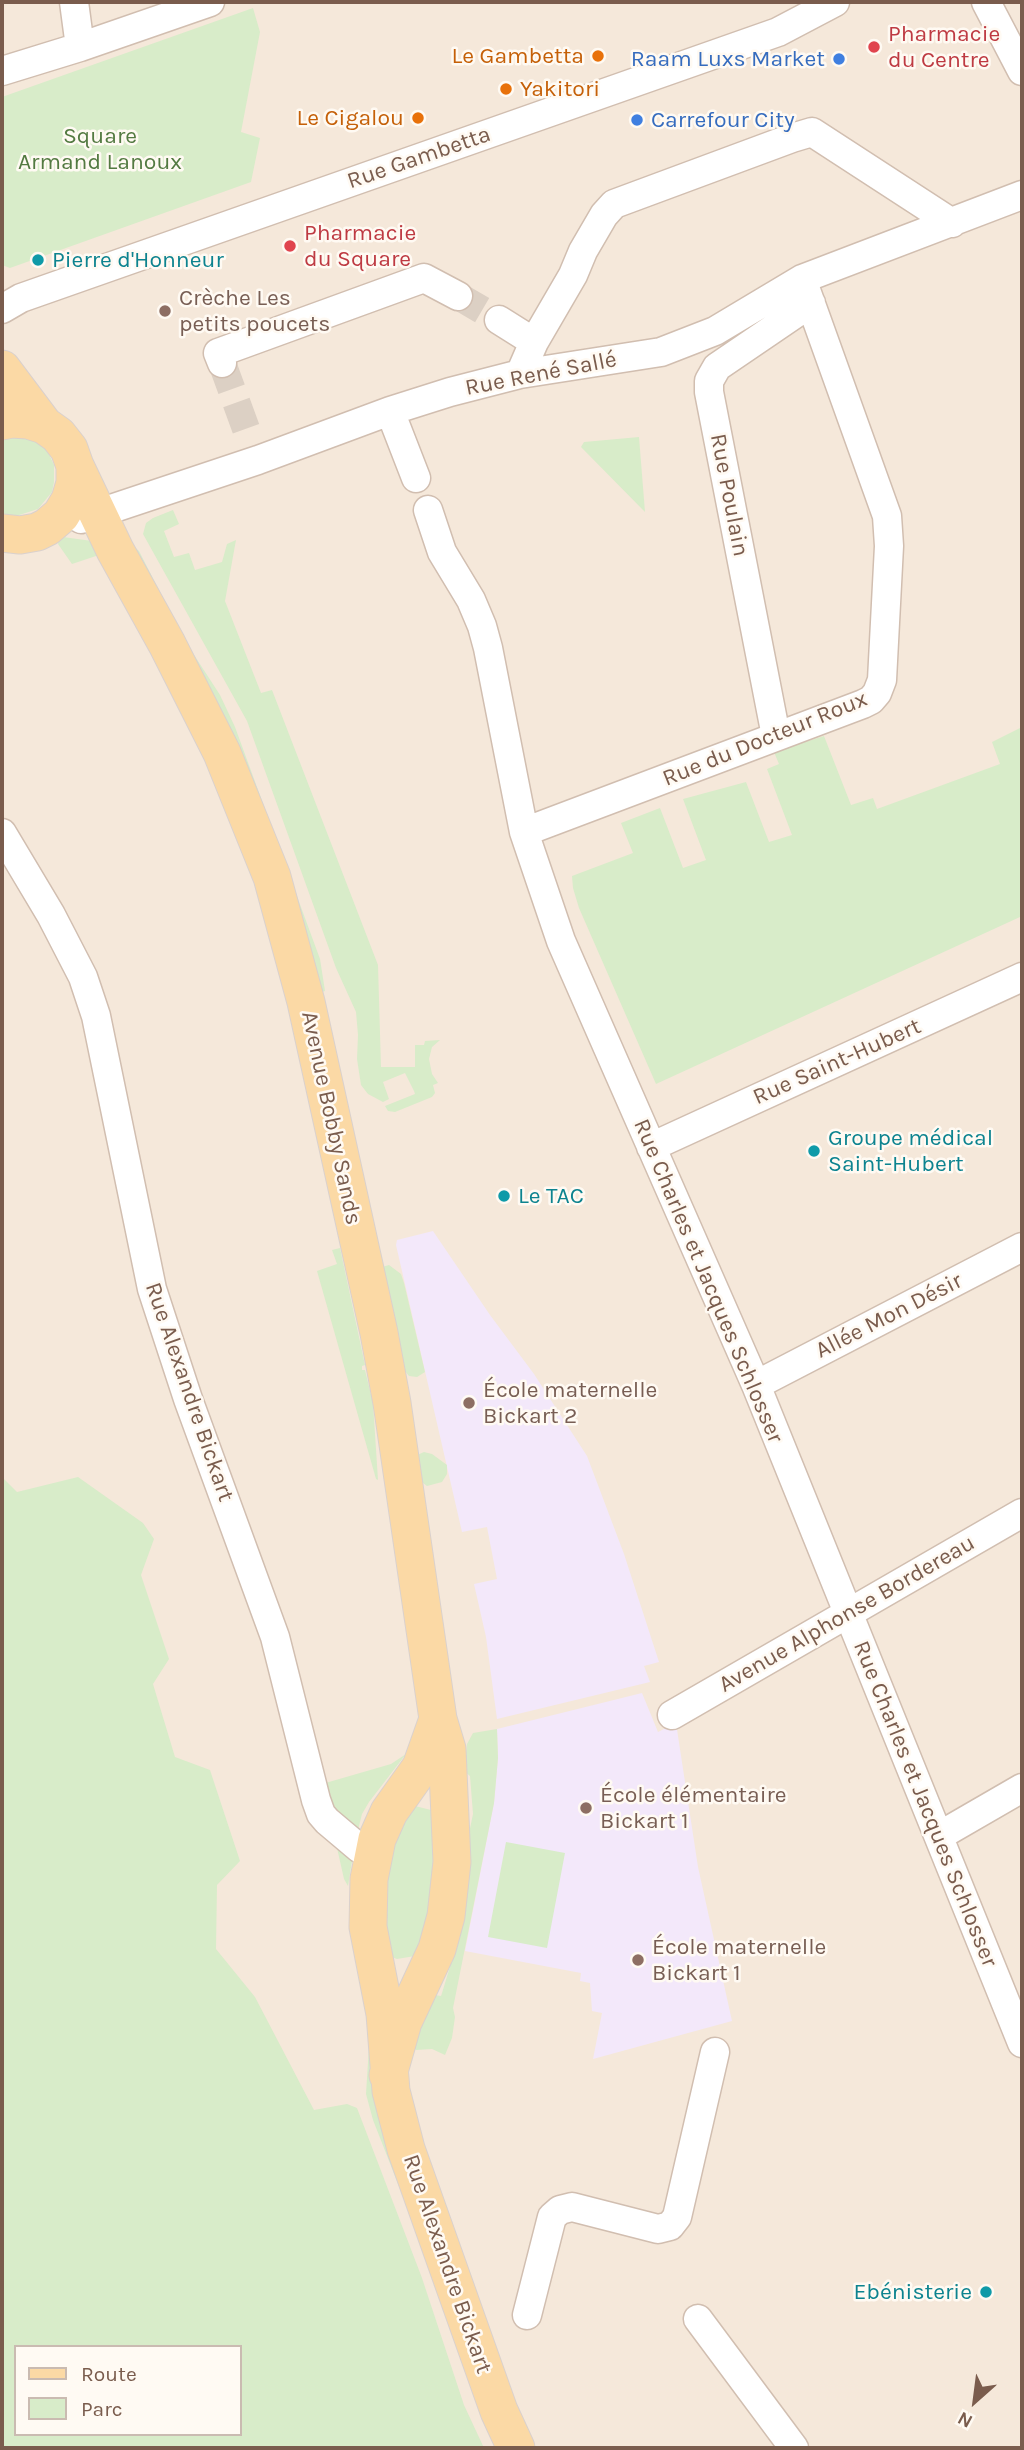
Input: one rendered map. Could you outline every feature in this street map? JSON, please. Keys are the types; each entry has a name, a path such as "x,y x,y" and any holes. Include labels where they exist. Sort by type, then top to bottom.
{"main road":[{"name":"Avenue Bobby Sands","path":"2,369 44,425 58,435 69,449 115,550 167,644 222,753 272,877 289,934 379,1333 392,1403 438,1719 447,1749 452,1813 451,1889 446,1916 431,1962"},
{"path":"2,421 28,420 44,425"},
{"path":"2,533 20,535 37,532 61,515 71,500 75,466"},
{"path":"47,527 91,534 115,550"},
{"name":"Avenue Bobby Sands","path":"373,1856 382,1826 425,1759 438,1719"},
{"path":"401,1798 425,1797 452,1813"},
{"name":"Rue Alexandre Bickart","path":"373,1856 368,1905 370,1948 385,2014 388,2076 406,2149 499,2411 516,2448"},
{"path":"370,1948 384,1967 396,1972 418,1969 431,1962"},
{"name":"Rue Alexandre Bickart","path":"388,2076 403,2022 431,1962"}],"street":[{"path":"74,2 80,47"},
{"path":"2,71 210,2"},
{"name":"Rue Gambetta","path":"2,309 21,298 778,32 835,2"},
{"path":"986,2 1022,71"},
{"path":"520,373 590,239 614,204 629,196 811,132 952,223"},
{"name":"Rue René Sallé","path":"47,527 99,513 253,449 520,373 563,369 661,352 715,331 952,223 1022,195"},
{"path":"222,363 218,353 425,278 458,296"},
{"name":"Rue du Docteur Roux","path":"524,832 871,700 877,693 882,680 889,546 887,516 806,291"},
{"name":"Rue Poulain","path":"776,736 709,381 717,367 806,291"},
{"path":"499,320 534,342"},
{"path":"390,411 416,478"},
{"name":"Rue Charles et Jacques Schlosser","path":"428,510 446,559 471,600 482,626 524,832 561,941 756,1385 1022,2043"},
{"name":"Rue Alexandre Bickart","path":"2,833 51,915 83,977 96,1016 152,1289 188,1399 275,1637 316,1800 327,1821 359,1848 373,1856"},
{"name":"Rue Saint-Hubert","path":"651,1147 1022,977"},
{"name":"Allée Mon Désir","path":"756,1385 1022,1247"},
{"name":"Avenue Alphonse Bordereau","path":"672,1715 1022,1513"},
{"path":"939,1836 1022,1788"},
{"path":"527,2315 552,2217 560,2210 572,2207 658,2229 670,2226 677,2217 715,2052"},
{"path":"698,2319 794,2448"}],"shaded area":[{"path":"2,2 1022,2 1022,2448 2,2448"},
{"path":"433,1231 534,1374 587,1456 624,1554 659,1662 644,1666 650,1682 497,1719 486,1637 474,1584 497,1579 487,1527 462,1532 396,1245 397,1240"},
{"path":"642,1693 658,1732 676,1723 698,1867 732,2021 593,2059 602,2013 592,2011 590,1983 580,1981 581,1973 465,1951 494,1803 498,1758 497,1729"}],"green space":[{"name":"Square Armand Lanoux","path":"253,8 260,32 241,132 260,138 251,182 10,268 2,265 2,97"},
{"path":"23,435 40,443 47,450 54,465 52,492 38,509 16,516 6,515 2,513 2,437"},
{"path":"639,437 645,512 581,447 584,442"},
{"path":"173,510 179,524 164,531 174,557 189,553 195,570 222,562 227,544 236,540 225,601 261,693 272,690 378,965 381,1067 415,1067 415,1045 440,1040 432,1047 429,1059 432,1074 438,1083 433,1085 435,1093 432,1097 395,1112 388,1111 385,1106 415,1094 414,1091 405,1073 383,1082 389,1099 383,1102 368,1094 361,1085 357,1059 356,1012 336,968 247,721 143,534 146,523"},
{"path":"63,537 92,541 99,555 72,564 58,544"},
{"path":"133,546 139,551 185,641 220,695 235,727 320,959 325,991 316,994"},
{"path":"1022,727 1022,921 1020,917 656,1084 579,908 573,888 572,876 633,853 621,823 660,808 683,868 706,860 683,799 746,782 769,842 792,835 767,769 779,764 774,752 824,736 851,805 873,798 877,809 1000,764 992,742"},
{"path":"340,1248 365,1365 362,1370 365,1370 373,1403 378,1480 317,1271 337,1264 332,1250"},
{"path":"389,1265 401,1274 404,1283 425,1372 417,1377 409,1376 405,1371 382,1267"},
{"path":"424,1452 432,1454 447,1465 447,1474 442,1482 427,1486 418,1479 415,1456"},
{"path":"2,1477 17,1492 78,1477 143,1523 154,1539 141,1575 169,1659 153,1684 175,1757 210,1770 240,1861 217,1885 216,1949 255,1997 314,2110 347,2104 357,2108 422,2278 464,2405 484,2448 2,2448"},
{"path":"497,1729 498,1758 494,1803 453,2008 455,2017 452,2038 445,2055 432,2049 416,2050 411,2046 435,1995 441,1996 455,1950 473,1814 470,1776 463,1770 459,1759 466,1753 473,1733"},
{"path":"406,1754 369,1802 362,1814 358,1830 338,1817 322,1784 391,1764"},
{"path":"415,1806 431,1810 443,1884 415,1956 397,1959 392,1957 375,1917 384,1842"},
{"path":"335,1839 353,1855 348,1886 344,1879"},
{"path":"506,1842 565,1853 547,1948 488,1937"},
{"path":"370,2030 407,2186 400,2189 373,2120 366,2094"}],"tunnel":[{"path":"458,296 499,320"},
{"path":"222,363 249,437"}],"place":[{"name":"Pharmacie du Centre","path":"874,47"},
{"name":"Le Gambetta","path":"598,56"},
{"name":"Raam Luxs Market","path":"839,59"},
{"name":"Yakitori","path":"506,89"},
{"name":"Le Cigalou","path":"418,118"},
{"name":"Carrefour City","path":"637,120"},
{"name":"Pharmacie du Square","path":"290,246"},
{"name":"Pierre d'Honneur","path":"38,260"},
{"name":"Crèche Les petits poucets","path":"165,311"},
{"name":"Groupe médical Saint-Hubert","path":"814,1151"},
{"name":"Le TAC","path":"504,1196"},
{"name":"École maternelle Bickart 2","path":"469,1403"},
{"name":"École élémentaire Bickart 1","path":"586,1808"},
{"name":"École maternelle Bickart 1","path":"638,1960"},
{"name":"Ebénisterie","path":"986,2292"}]}
